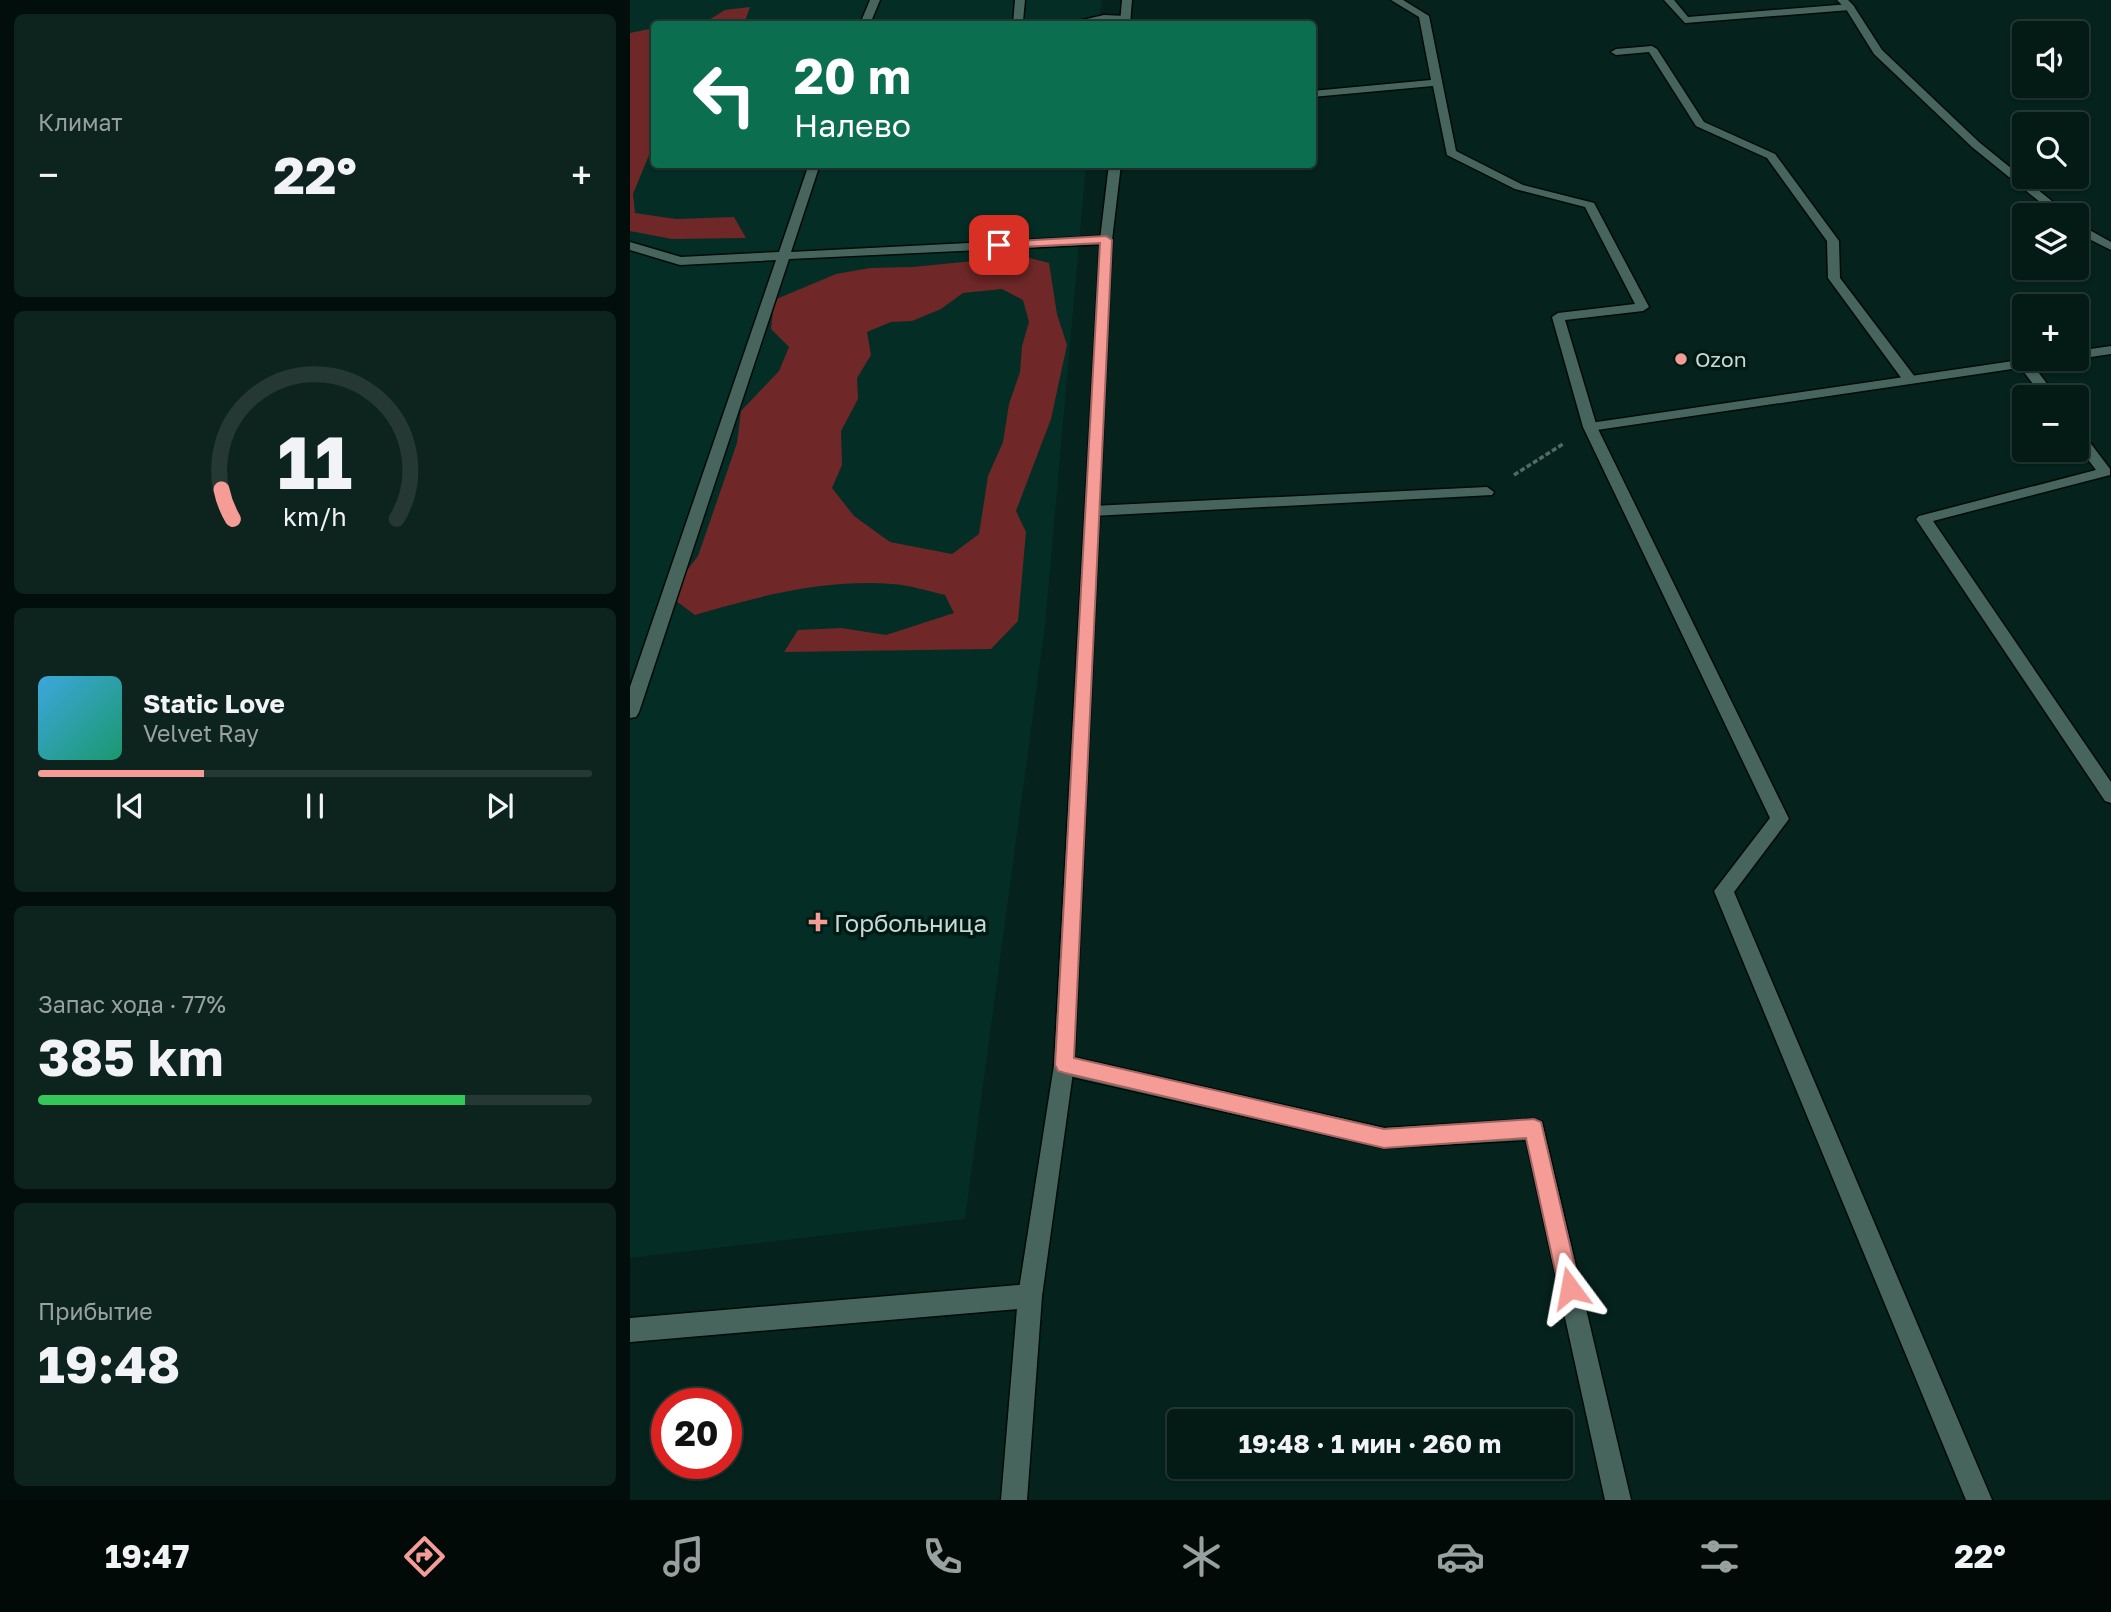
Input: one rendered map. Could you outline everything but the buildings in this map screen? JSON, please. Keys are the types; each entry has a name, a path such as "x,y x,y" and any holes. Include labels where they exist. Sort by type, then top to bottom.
{"street":[{"path":"866,21 875,0"},
{"path":"1018,21 1020,0"},
{"path":"1125,21 1127,0"},
{"path":"1396,0 1424,16 1451,153 1519,187 1590,205 1643,307 1558,317 1590,427 1780,819 1724,891 1979,1500"},
{"path":"1669,0 1685,20 1846,4 1878,52 1976,145 2048,203"},
{"path":"1087,21 1104,18 1120,21"},
{"path":"1616,52 1652,49 1700,124 1771,156 1833,241 1834,278 1910,380"},
{"path":"1316,94 1438,82"},
{"path":"630,712 814,168"},
{"path":"1014,1500 1030,1296 1065,1065 1106,240 1115,168"},
{"path":"2089,236 2111,246"},
{"path":"630,246 680,261 1106,240"},
{"path":"2089,353 2111,350"},
{"path":"1590,427 2012,365"},
{"path":"2030,371 2041,385"},
{"path":"2089,451 2105,472 1924,519 2111,796"},
{"path":"1092,511 1487,492"},
{"path":"1065,1065 1384,1138 1534,1129 1618,1500"},
{"path":"630,1330 1030,1296"}],"path":[{"path":"1487,492 1590,427"}],"shaded area":[{"name":"Горбольница","path":"630,0 1102,0 1099,21 651,21 651,168 1086,168 1045,626 965,1219 630,1258"},
{"path":"750,7 745,21 707,21 725,10"},
{"path":"651,29 651,150 633,194 635,213 676,219 734,217 746,238 672,239 630,231 630,33"},
{"path":"1022,256 1049,263 1057,314 1067,345 1051,419 1016,511 1026,532 1018,621 991,649 784,652 798,630 841,628 886,635 954,613 945,595 892,584 867,583 792,590 695,615 668,595 698,556 737,443 741,411 779,371 789,347 771,329 774,300 836,274 870,268 913,267","holes":["1002,289 1023,300 1029,322 1022,346 1020,372 1009,404 1003,442 988,476 979,534 952,554 890,542 854,516 832,488 842,465 841,431 858,399 857,378 871,355 867,332 891,322 912,321 941,309 963,293"]}],"place":[{"name":"Ozon","path":"1681,359"},
{"name":"Горбольница","path":"818,922"}],"route":[{"path":"999,245 1106,240 1065,1065 1384,1138 1534,1129 1570,1288"}]}
